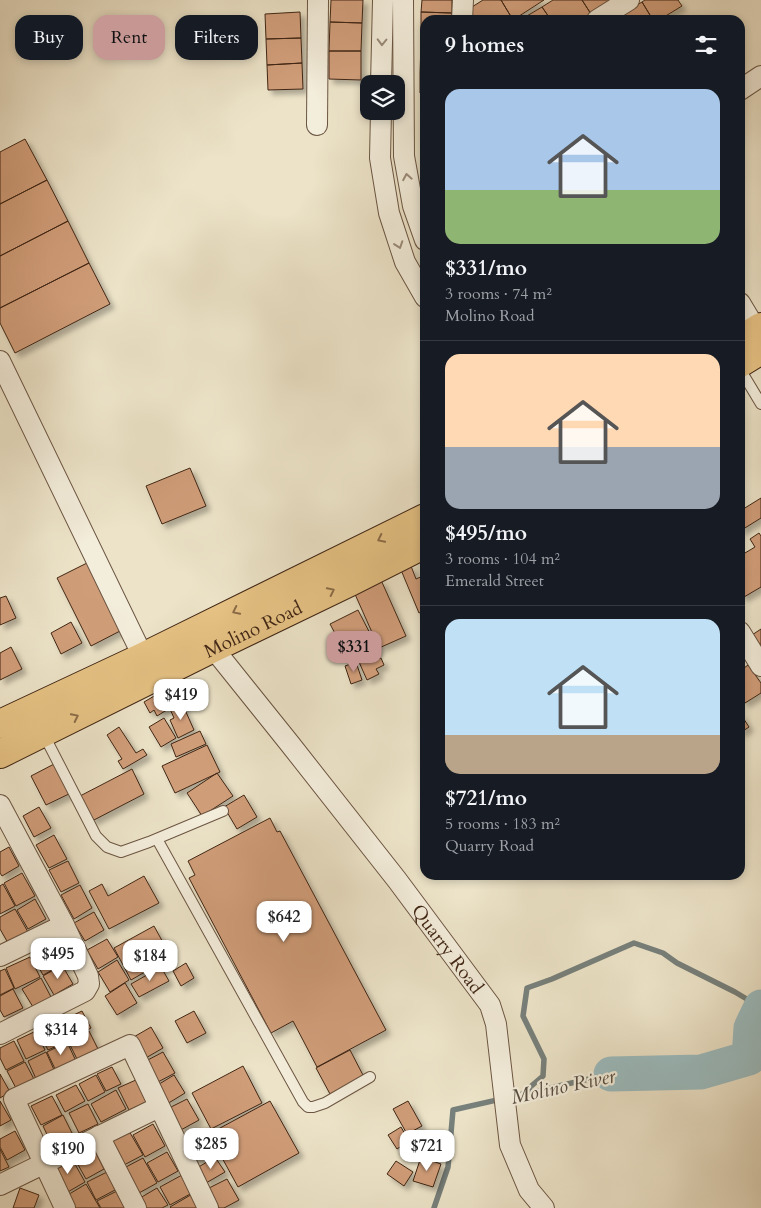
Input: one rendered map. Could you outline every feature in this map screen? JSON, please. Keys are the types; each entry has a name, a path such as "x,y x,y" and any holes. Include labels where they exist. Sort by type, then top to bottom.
{"main road":[{"path":"745,355 756,337"},
{"name":"Molino Road","path":"0,724 148,667 208,638 420,521"},
{"name":"Molino Road","path":"208,638 350,582 420,547"},
{"name":"Molino Road","path":"0,754 43,733 148,667"}],"street":[{"path":"317,0 318,125"},
{"path":"381,75 382,0"},
{"path":"403,0 404,156 413,206 420,226"},
{"path":"462,15 463,0"},
{"path":"605,15 630,0"},
{"path":"745,87 761,76"},
{"path":"381,120 380,158 389,213 405,262 420,288"},
{"path":"745,314 756,337"},
{"path":"0,361 148,667"},
{"name":"Quarry Road","path":"208,638 397,880 490,1005 496,1024 510,1145 529,1190 544,1208"},
{"path":"745,640 761,666"},
{"path":"0,805 64,926 90,984 85,991 0,1034"},
{"path":"1,952 64,926"},
{"path":"65,1208 14,1099 130,1045 208,1208"},
{"path":"0,1185 159,1107"},
{"path":"99,1136 136,1208"}],"lane":[{"path":"745,375 758,392 761,404"},
{"path":"43,733 96,836 106,847 121,852 223,811"},
{"path":"157,839 308,1107 325,1103 370,1077"}],"building":[{"path":"331,0 363,0 362,23 330,22"},
{"path":"422,0 452,0 452,13 421,12"},
{"path":"483,0 501,0 510,15 466,15 464,12"},
{"path":"501,0 544,0 521,15 510,15"},
{"path":"553,0 582,0 591,14 548,15 542,7"},
{"path":"582,0 614,0 591,14"},
{"path":"645,0 678,0 682,6 667,15 650,15 642,2"},
{"path":"642,2 650,15 620,15"},
{"path":"542,7 548,15 528,15"},
{"path":"300,12 301,38 266,39 265,14"},
{"path":"421,12 452,13 452,15 421,15"},
{"path":"330,22 362,23 361,51 329,51"},
{"path":"301,38 302,63 267,65 266,39"},
{"path":"329,51 361,51 360,80 329,79"},
{"path":"302,63 303,89 268,90 267,65"},
{"path":"25,139 47,180 0,204 0,152"},
{"path":"47,180 68,221 0,256 0,204"},
{"path":"68,221 89,263 0,308 0,256"},
{"path":"89,263 110,304 15,353 0,323 0,308"},
{"path":"190,468 206,506 162,524 146,486"},
{"path":"761,498 761,518 745,528 745,508"},
{"path":"759,533 761,536 761,587 745,596 745,553 755,547 750,539"},
{"path":"89,562 122,630 91,646 57,578"},
{"path":"411,566 416,579 420,577 419,613 401,570"},
{"path":"381,580 406,636 379,648 354,592"},
{"path":"6,596 16,618 0,625 0,598"},
{"path":"358,610 379,651 360,661 348,636 339,641 330,624"},
{"path":"71,622 82,643 61,654 51,633"},
{"path":"761,629 761,644 759,645 752,635"},
{"path":"11,647 22,669 0,680 0,653"},
{"path":"372,657 373,661 381,658 384,665 376,669 379,674 367,680 359,662"},
{"path":"356,662 362,680 351,684 345,666"},
{"path":"748,665 761,683 761,693 745,703 745,667"},
{"path":"161,692 170,708 157,716 154,710 150,713 144,702"},
{"path":"182,703 194,730 178,738 170,720 174,718 170,709"},
{"path":"164,718 176,738 161,747 149,727"},
{"path":"745,721 749,727 745,730"},
{"path":"119,727 136,753 143,749 147,755 123,769 118,761 122,759 107,735"},
{"path":"200,731 206,744 176,757 171,744"},
{"path":"207,745 220,772 175,793 162,766"},
{"path":"56,763 71,793 46,805 31,776"},
{"path":"132,769 144,794 92,821 80,796"},
{"path":"217,773 233,796 202,816 187,793"},
{"path":"244,795 257,817 237,829 224,807"},
{"path":"39,807 51,828 34,837 23,816"},
{"path":"270,818 277,832 280,831 386,1030 317,1067 293,1021 271,1033 189,878 195,875 188,861"},
{"path":"54,835 67,859 49,868 36,845"},
{"path":"9,847 19,866 2,876 0,873 0,852"},
{"path":"68,861 79,883 61,892 49,870"},
{"path":"22,873 35,896 16,906 4,883"},
{"path":"144,876 159,903 109,929 89,891 102,884 108,896"},
{"path":"3,884 15,906 0,914 0,886"},
{"path":"80,885 92,908 74,919 61,895"},
{"path":"35,899 46,919 28,929 17,910"},
{"path":"15,909 28,932 8,943 0,929 0,917"},
{"path":"94,912 104,930 85,941 74,923"},
{"path":"154,926 171,957 131,980 114,948"},
{"path":"107,939 118,957 98,969 87,950"},
{"path":"52,946 62,965 43,975 33,957"},
{"path":"30,957 40,977 15,989 6,968"},
{"path":"117,960 129,980 110,992 98,972"},
{"path":"186,963 194,978 181,986 173,971"},
{"path":"62,965 73,984 54,995 43,976"},
{"path":"161,967 169,981 139,997 131,984"},
{"path":"5,969 14,988 0,995 0,971"},
{"path":"41,978 51,997 33,1007 22,989"},
{"path":"125,983 137,1003 117,1015 105,996"},
{"path":"13,989 23,1008 4,1017 0,1010 0,996"},
{"path":"82,1011 91,1028 72,1038 63,1020"},
{"path":"194,1011 206,1033 187,1043 175,1021"},
{"path":"58,1020 68,1041 48,1050 38,1030"},
{"path":"151,1027 163,1048 144,1059 132,1038"},
{"path":"36,1031 45,1050 26,1059 17,1040"},
{"path":"89,1031 99,1051 78,1061 68,1041"},
{"path":"14,1041 24,1061 6,1070 0,1058 0,1048"},
{"path":"67,1042 76,1061 56,1071 47,1052"},
{"path":"350,1050 364,1077 330,1094 316,1068"},
{"path":"46,1052 55,1072 37,1081 28,1061"},
{"path":"163,1052 175,1073 156,1083 144,1062"},
{"path":"25,1062 36,1083 18,1092 7,1071"},
{"path":"243,1066 262,1103 211,1129 192,1093"},
{"path":"112,1067 121,1084 106,1091 97,1074"},
{"path":"0,1074 10,1092 0,1098"},
{"path":"96,1075 105,1092 88,1101 79,1084"},
{"path":"174,1075 185,1093 167,1104 156,1086"},
{"path":"138,1079 148,1101 129,1110 118,1088"},
{"path":"76,1085 85,1101 65,1112 56,1095"},
{"path":"116,1090 126,1109 101,1122 91,1104"},
{"path":"52,1096 62,1115 41,1125 31,1106"},
{"path":"187,1099 199,1120 179,1131 167,1109"},
{"path":"0,1101 11,1120 0,1126"},
{"path":"270,1101 299,1153 238,1187 209,1134"},
{"path":"408,1101 422,1126 407,1134 393,1109"},
{"path":"88,1104 98,1124 79,1133 69,1113"},
{"path":"63,1115 73,1135 52,1145 43,1126"},
{"path":"153,1124 165,1146 145,1157 133,1135"},
{"path":"401,1127 409,1141 397,1149 388,1135"},
{"path":"15,1131 25,1150 7,1160 0,1147 0,1139"},
{"path":"129,1131 143,1155 124,1165 111,1141"},
{"path":"203,1132 213,1151 193,1162 183,1143"},
{"path":"0,1149 9,1167 0,1171"},
{"path":"167,1152 178,1171 158,1182 147,1163"},
{"path":"96,1153 104,1169 86,1179 77,1163"},
{"path":"71,1157 85,1182 66,1193 52,1168"},
{"path":"215,1157 225,1172 206,1183 197,1168"},
{"path":"421,1157 441,1164 433,1187 413,1181"},
{"path":"143,1158 157,1183 139,1193 124,1168"},
{"path":"396,1161 413,1172 404,1186 387,1174"},
{"path":"107,1172 115,1190 96,1200 87,1182"},
{"path":"182,1175 192,1193 170,1205 160,1187"},
{"path":"227,1179 239,1200 224,1208 219,1208 209,1188"},
{"path":"86,1184 100,1208 73,1208 66,1196"},
{"path":"20,1188 39,1195 34,1208 13,1208"},
{"path":"157,1188 168,1205 162,1208 146,1208 140,1198"},
{"path":"117,1191 126,1208 101,1208 97,1201"},
{"path":"194,1193 202,1208 170,1207"}],"waterway":[{"path":"522,1094 543,1076 544,1059 523,1016 527,988 634,943 663,953 677,963 735,992 760,1007"},
{"name":"Molino River","path":"611,1074 701,1072 749,1058 751,1028 761,1007"},
{"name":"Molino River","path":"434,1208 448,1167 453,1110 611,1074"}]}
